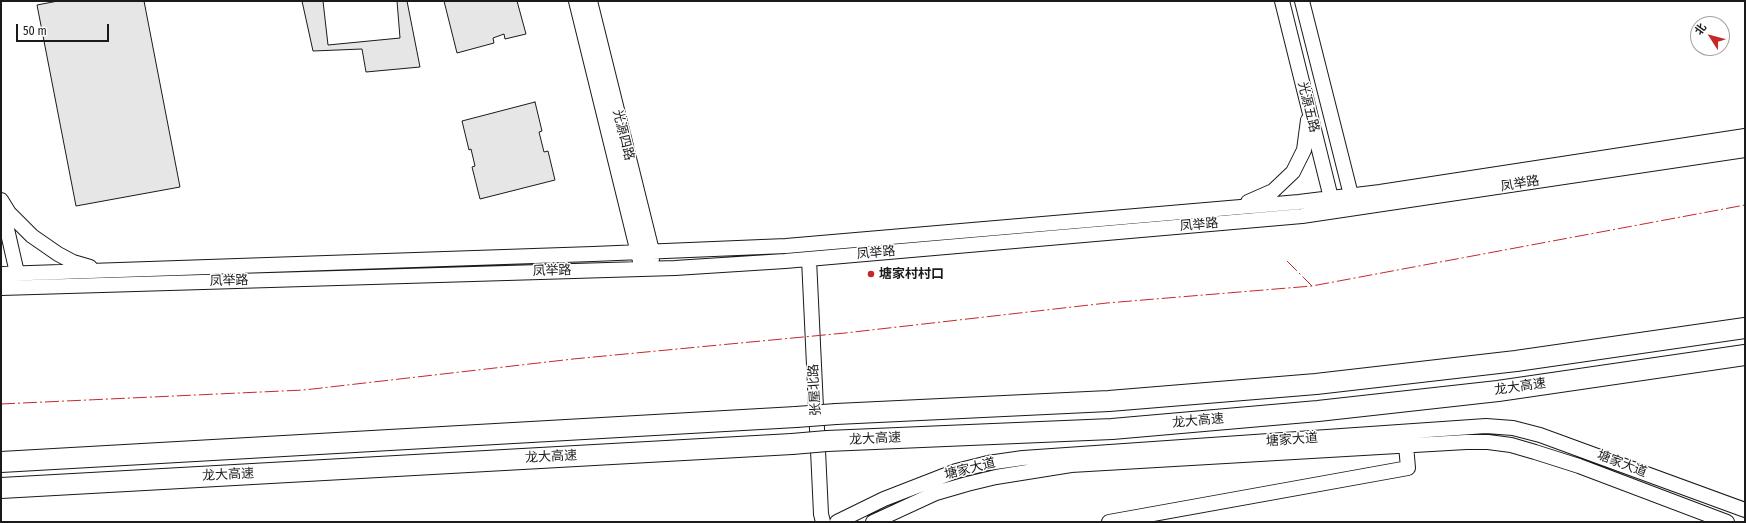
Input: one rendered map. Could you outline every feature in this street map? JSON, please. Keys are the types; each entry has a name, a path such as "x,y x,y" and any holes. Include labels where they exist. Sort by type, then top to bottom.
{"highway":[{"name":"龙大高速","path":"1,462 836,414 1109,401 1316,384 1507,362 1745,328"},
{"name":"龙大高速","path":"1,488 827,442 1112,429 1318,411 1508,389 1745,355"}],"street":[{"name":"光源四路","path":"576,1 638,252 645,268"},
{"name":"光源四路","path":"590,1 652,251"},
{"name":"光源五路","path":"1282,1 1331,198 1341,211 1351,202 1351,195 1302,1"},
{"path":"1227,208 1251,201 1273,191 1293,172 1304,150 1308,126 1308,105"},
{"name":"凤举路","path":"5,271 106,270 786,246 1331,198 1745,136"},
{"name":"凤举路","path":"6,288 645,268 809,258 1302,216 1745,150"},
{"path":"1,201 19,224 45,245 73,262 87,267 106,270"},
{"path":"1,201 5,271 14,283 6,288"},
{"path":"645,268 651,263 652,251"},
{"name":"张屋北路","path":"809,258 821,514 823,522"},
{"name":"塘家大道","path":"837,522 884,499 925,482 956,471 1002,461 1046,456 1486,426 1513,428 1540,435 1745,510"},
{"name":"塘家大道","path":"873,522 936,493 967,484 996,477 1071,465 1466,442 1488,442 1511,445 1579,466 1728,522"},
{"path":"1109,522 1408,468 1406,445"}],"building":[{"path":"58,1 144,1 180,187 76,206 37,5"},
{"path":"302,1 407,1 420,67 366,72 362,49 313,51"},
{"path":"323,1 397,1 400,38 328,45"},
{"path":"444,1 517,1 526,34 505,39 504,34 493,38 494,43 457,53"},
{"path":"535,102 542,131 539,132 544,152 548,151 555,180 480,199 472,167 475,166 471,149 469,150 462,121"}],"power":[{"path":"1,404 304,390 573,359 845,333 1107,303 1312,286 1745,205"},
{"path":"1287,261 1312,286"}],"place":[{"name":"塘家村村口","path":"871,274"}]}
